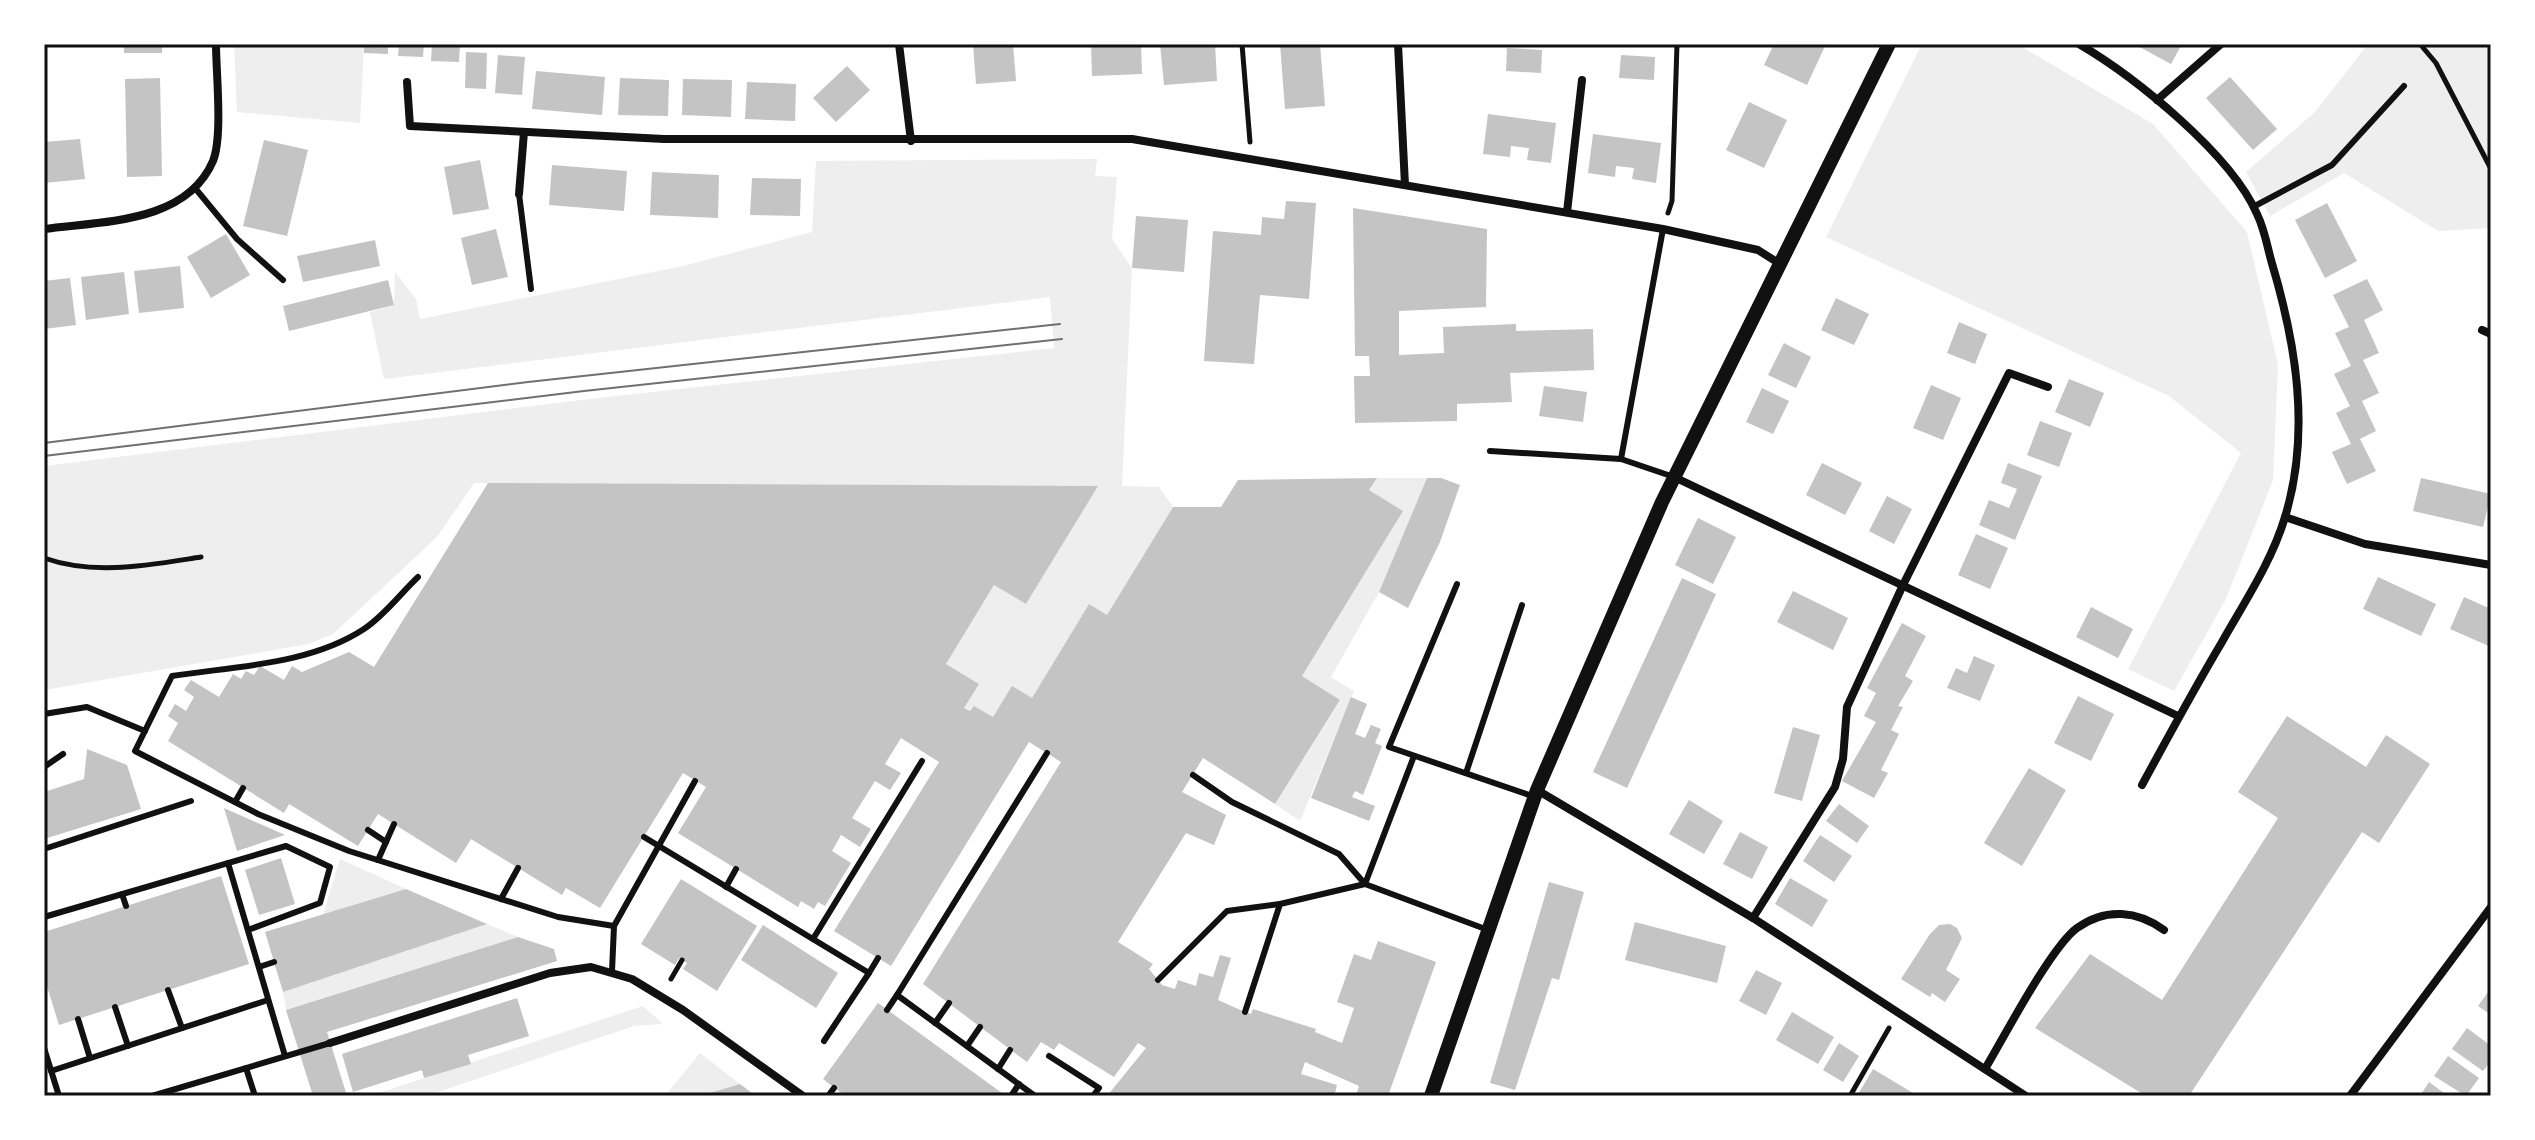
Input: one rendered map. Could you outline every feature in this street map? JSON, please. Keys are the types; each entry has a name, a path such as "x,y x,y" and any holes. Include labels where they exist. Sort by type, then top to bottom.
{"street":[{"path":"44,229 160,212 195,188 214,160 218,114 216,44"},
{"path":"899,44 911,141"},
{"path":"1398,44 1405,185"},
{"path":"1431,1096 1536,793 1674,477 1889,44"},
{"path":"2079,44 2107,60 2157,100 2229,170 2253,207 2285,304 2299,389 2299,436 2285,517 2254,587 2178,716 2142,785"},
{"path":"2157,100 2221,44"},
{"path":"1567,212 1582,80"},
{"path":"407,82 410,126 664,139 1132,139 1663,229 1758,250 1780,264"},
{"path":"519,194 524,132"},
{"path":"1753,918 1835,787 1843,759 1847,707 1903,585 2009,373 2048,387"},
{"path":"1674,477 2178,716"},
{"path":"2285,517 2365,544 2491,565"},
{"path":"1536,793 1753,918 2026,1096"},
{"path":"2350,1096 2491,907"},
{"path":"1985,1069 2060,946 2078,927 2129,912 2145,916 2164,930"},
{"path":"330,1043 445,1007 517,979 591,967 632,979 683,1010 803,1096"}],"lane":[{"path":"2253,207 2332,165 2404,86"},
{"path":"195,188 237,239 283,280"},
{"path":"519,194 531,289"},
{"path":"1621,459 1663,229"},
{"path":"1490,451 1621,459 1674,477"},
{"path":"418,577 367,627 339,644 304,655 172,676 135,751 235,802 378,860 558,917 614,926"},
{"path":"1457,584 1389,747 1536,793"},
{"path":"1466,773 1522,605"},
{"path":"44,714 87,707 145,731"},
{"path":"887,1010 1047,753"},
{"path":"44,767 63,754"},
{"path":"1365,884 1414,756"},
{"path":"813,939 922,761"},
{"path":"1193,775 1232,802 1339,854 1365,884 1488,930"},
{"path":"612,971 614,926 695,781"},
{"path":"235,802 243,788"},
{"path":"44,849 191,801"},
{"path":"378,860 394,824"},
{"path":"368,830 386,842"},
{"path":"50,837 53,846"},
{"path":"644,837 869,973"},
{"path":"44,917 286,846 330,867 320,903 248,930"},
{"path":"228,863 285,1056"},
{"path":"501,899 518,868"},
{"path":"726,887 736,869"},
{"path":"1158,980 1227,911 1280,904 1365,884"},
{"path":"122,894 126,906"},
{"path":"1245,1012 1280,904"},
{"path":"824,1041 878,958"},
{"path":"259,967 274,962"},
{"path":"168,990 182,1028"},
{"path":"897,995 1035,1096"},
{"path":"441,997 445,1007"},
{"path":"51,1071 268,1000"},
{"path":"935,1023 949,1003"},
{"path":"115,1007 128,1046"},
{"path":"78,1019 90,1058"},
{"path":"967,1046 980,1027"},
{"path":"152,1096 330,1043"},
{"path":"44,1048 59,1096"},
{"path":"998,1069 1010,1050"},
{"path":"1049,1056 1099,1088 1093,1096"},
{"path":"246,1068 255,1096"},
{"path":"1011,1096 1019,1084"},
{"path":"828,1096 834,1088"}],"path":[{"path":"1242,44 1251,159"},
{"path":"1663,229 1672,201 1677,44"},
{"path":"2420,44 2436,63 2491,169"},
{"path":"44,558 69,567 116,568 201,557"},
{"path":"671,979 682,960"},
{"path":"1850,1096 1898,1012"}],"shaded area":[{"path":"234,44 364,44 360,123 237,112"},
{"path":"1922,44 2017,44 2153,124 2247,232 2278,365 2273,480 2226,599 2174,691 2128,669 2241,453 2169,396 1826,237"},
{"path":"2368,44 2491,44 2491,228 2438,231 2344,173 2270,216 2246,172 2315,112"},
{"path":"1097,159 1095,176 1117,177 1112,239 1132,268 1122,486 1159,487 1173,507 1107,615 1089,604 1032,698 993,717 974,706 970,711 964,708 979,684 946,664 994,585 1026,604 1097,486 474,483 437,537 333,634 309,644 44,690 44,466 598,398 1054,348 1050,297 384,379 370,312 394,305 395,272 416,299 420,319 683,266 812,232 816,161"},
{"path":"1377,478 1427,478 1379,592 1331,677 1354,691 1300,821 1275,804 1340,701 1302,676 1403,511 1369,490"},
{"path":"340,859 406,889 323,915"},
{"path":"487,924 518,937 286,1010 283,992"},
{"path":"643,1006 663,1024 634,1026 426,1096 370,1096"},
{"path":"700,1053 740,1084 701,1096 665,1096"}],"building":[{"path":"124,44 162,44 162,53 124,53"},
{"path":"364,44 388,44 388,54 364,53"},
{"path":"399,44 424,44 423,57 398,56"},
{"path":"432,44 460,44 459,62 431,61"},
{"path":"973,44 1013,44 1016,81 976,84"},
{"path":"1091,44 1141,44 1142,74 1092,76"},
{"path":"1160,44 1215,44 1217,81 1164,85"},
{"path":"1280,44 1320,44 1325,106 1285,109"},
{"path":"1774,44 1826,44 1807,85 1764,65"},
{"path":"2134,44 2182,44 2171,64"},
{"path":"1507,48 1542,50 1541,73 1506,71"},
{"path":"466,52 487,53 486,89 465,88"},
{"path":"498,55 525,57 522,95 495,93"},
{"path":"1621,55 1655,57 1654,80 1619,78"},
{"path":"847,66 870,90 836,122 813,98"},
{"path":"536,71 605,77 602,115 532,109"},
{"path":"2230,77 2277,129 2253,150 2206,98"},
{"path":"160,78 162,176 127,177 125,79"},
{"path":"620,78 669,80 668,116 618,115"},
{"path":"683,79 732,80 731,117 682,115"},
{"path":"747,82 796,84 795,121 745,119"},
{"path":"1749,102 1787,120 1764,168 1726,150"},
{"path":"1488,114 1556,123 1551,163 1527,160 1529,148 1511,146 1510,157 1483,154"},
{"path":"1593,134 1661,143 1656,183 1632,179 1634,168 1616,166 1615,177 1588,173"},
{"path":"80,139 85,179 44,183 44,142"},
{"path":"264,140 308,150 287,236 243,226"},
{"path":"480,160 489,209 453,215 444,167"},
{"path":"552,165 627,171 624,211 549,205"},
{"path":"652,172 719,175 718,218 650,215"},
{"path":"752,178 801,179 800,216 750,215"},
{"path":"1286,201 1316,203 1309,299 1260,295 1254,364 1204,361 1213,231 1261,235 1262,217 1284,219"},
{"path":"2327,203 2357,261 2325,278 2295,220"},
{"path":"1353,208 1487,229 1486,307 1399,311 1399,355 1444,353 1443,327 1516,324 1516,331 1593,329 1594,370 1510,373 1512,402 1457,404 1457,421 1355,423 1354,376 1370,376 1369,356 1355,356"},
{"path":"1136,216 1188,220 1184,272 1132,268"},
{"path":"496,229 508,277 472,285 461,238"},
{"path":"226,234 250,275 211,298 187,257"},
{"path":"375,240 380,266 303,282 297,256"},
{"path":"180,266 184,308 139,313 134,271"},
{"path":"124,272 129,314 86,320 81,277"},
{"path":"70,278 76,325 44,329 44,281"},
{"path":"2367,279 2383,310 2364,320 2379,353 2363,360 2379,393 2362,401 2376,431 2360,439 2376,471 2347,484 2332,452 2351,444 2336,413 2350,406 2334,374 2351,366 2335,333 2349,327 2333,295"},
{"path":"388,280 394,305 289,331 283,306"},
{"path":"1836,298 1869,314 1854,345 1821,330"},
{"path":"1959,322 1987,334 1975,364 1947,353"},
{"path":"1784,343 1811,357 1796,388 1768,375"},
{"path":"2069,379 2104,393 2090,427 2055,412"},
{"path":"1931,385 1961,398 1943,440 1913,428"},
{"path":"1544,386 1587,392 1583,422 1539,416"},
{"path":"1762,388 1789,401 1773,434 1746,422"},
{"path":"2040,421 2072,433 2059,467 2027,455"},
{"path":"1822,463 1862,483 1845,515 1806,495"},
{"path":"2008,463 2042,476 2015,540 1979,525 1989,500 2009,508 2017,489 2001,483"},
{"path":"1377,478 1369,490 1403,511 1302,676 1340,700 1275,804 1203,758 1182,792 1226,815 1214,845 1186,833 1118,942 1153,964 1149,969 1162,985 1175,989 1178,980 1196,986 1199,973 1213,977 1220,955 1231,958 1218,1000 1251,1014 1253,1009 1316,1029 1315,1032 1342,1043 1354,1008 1337,1002 1354,954 1371,960 1378,941 1436,962 1388,1096 1356,1096 1359,1086 1305,1062 1301,1074 1337,1085 1335,1093 1342,1096 1107,1096 1146,1048 1138,1043 1114,1077 1059,1043 1054,1050 1041,1042 1027,1062 923,984 1061,762 1029,742 891,966 834,931 939,762 901,738 885,764 901,773 890,790 875,781 852,818 871,829 860,847 841,835 832,851 851,863 825,906 818,902 814,909 801,901 798,907 678,833 706,787 683,773 600,908 566,888 562,895 471,839 456,863 378,814 358,846 289,804 284,813 168,741 178,723 168,716 175,704 186,711 194,697 184,690 191,680 219,697 233,674 241,679 246,671 254,675 260,666 284,680 292,666 302,672 349,652 374,667 488,483 1098,486 1026,604 994,585 946,664 979,684 964,708 970,711 974,706 993,717 1012,686 1032,698 1089,604 1107,615 1173,507 1221,507 1238,480"},
{"path":"1427,478 1441,478 1460,485 1440,542 1408,608 1379,592"},
{"path":"2421,478 2491,494 2483,527 2413,511"},
{"path":"1887,496 1912,509 1894,544 1869,531"},
{"path":"1698,518 1736,537 1713,584 1675,565"},
{"path":"1976,534 2008,548 1990,589 1958,575"},
{"path":"2378,577 2436,604 2421,636 2363,609"},
{"path":"1682,578 1716,594 1627,788 1593,772"},
{"path":"1793,591 1848,618 1833,650 1777,622"},
{"path":"2464,597 2491,609 2491,647 2450,629"},
{"path":"2091,607 2133,629 2118,658 2076,637"},
{"path":"1902,623 1926,636 1905,676 1913,681 1898,706 1903,707 1891,730 1899,734 1881,770 1888,773 1874,798 1842,781 1876,722 1864,716 1876,693 1867,688"},
{"path":"1974,656 1995,665 1980,701 1947,688 1956,668 1967,673"},
{"path":"2078,696 2114,714 2091,761 2054,743"},
{"path":"1351,697 1367,704 1355,734 1365,738 1371,725 1381,729 1375,743 1382,746 1363,795 1355,791 1352,797 1375,806 1369,821 1311,798"},
{"path":"2287,716 2366,767 2386,735 2430,764 2379,843 2362,832 2189,1096 2146,1096 2035,1028 2090,954 2162,1000 2278,818 2238,792"},
{"path":"1793,727 1820,735 1802,801 1774,793"},
{"path":"87,749 127,765 141,809 44,839 44,792 84,779"},
{"path":"2029,768 2066,790 2022,866 1984,843"},
{"path":"1689,800 1723,821 1704,854 1669,834"},
{"path":"1839,804 1869,826 1857,843 1826,821"},
{"path":"224,808 285,835 237,851"},
{"path":"1740,832 1768,847 1752,879 1723,864"},
{"path":"1820,835 1852,856 1834,882 1803,861"},
{"path":"281,858 295,904 259,915 245,870"},
{"path":"221,876 249,964 59,1025 44,977 44,932"},
{"path":"1790,878 1828,900 1812,927 1775,904"},
{"path":"681,879 757,926 717,991 683,969 687,963 679,958 675,965 641,944"},
{"path":"1549,882 1584,892 1559,980 1552,978 1515,1090 1490,1083"},
{"path":"406,889 487,924 283,992 265,932"},
{"path":"1635,922 1726,946 1717,983 1625,960"},
{"path":"1950,924 1957,928 1962,938 1946,970 1960,979 1945,1002 1932,993 1930,997 1901,979 1930,934 1939,925"},
{"path":"763,925 838,973 816,1008 741,960"},
{"path":"518,937 554,949 557,961 327,1032 347,1096 313,1096 286,1010"},
{"path":"1756,970 1782,983 1766,1015 1739,1001"},
{"path":"2491,988 2491,1015 2478,1006"},
{"path":"517,998 529,1036 468,1055 471,1064 424,1078 422,1070 353,1092 342,1054"},
{"path":"878,1003 1006,1096 845,1096 823,1079"},
{"path":"1792,1012 1834,1037 1818,1064 1776,1040"},
{"path":"2467,1028 2491,1046 2491,1061 2483,1071 2452,1049"},
{"path":"1839,1043 1859,1056 1843,1082 1823,1070"},
{"path":"2448,1056 2479,1078 2466,1096 2434,1076"},
{"path":"1873,1069 1918,1096 1857,1096"},
{"path":"2429,1082 2448,1096 2420,1096"},
{"path":"740,1084 756,1096 703,1096 703,1095"}],"tram line":[{"path":"44,443 528,382 1060,324"},
{"path":"44,456 584,391 1062,339"}]}
